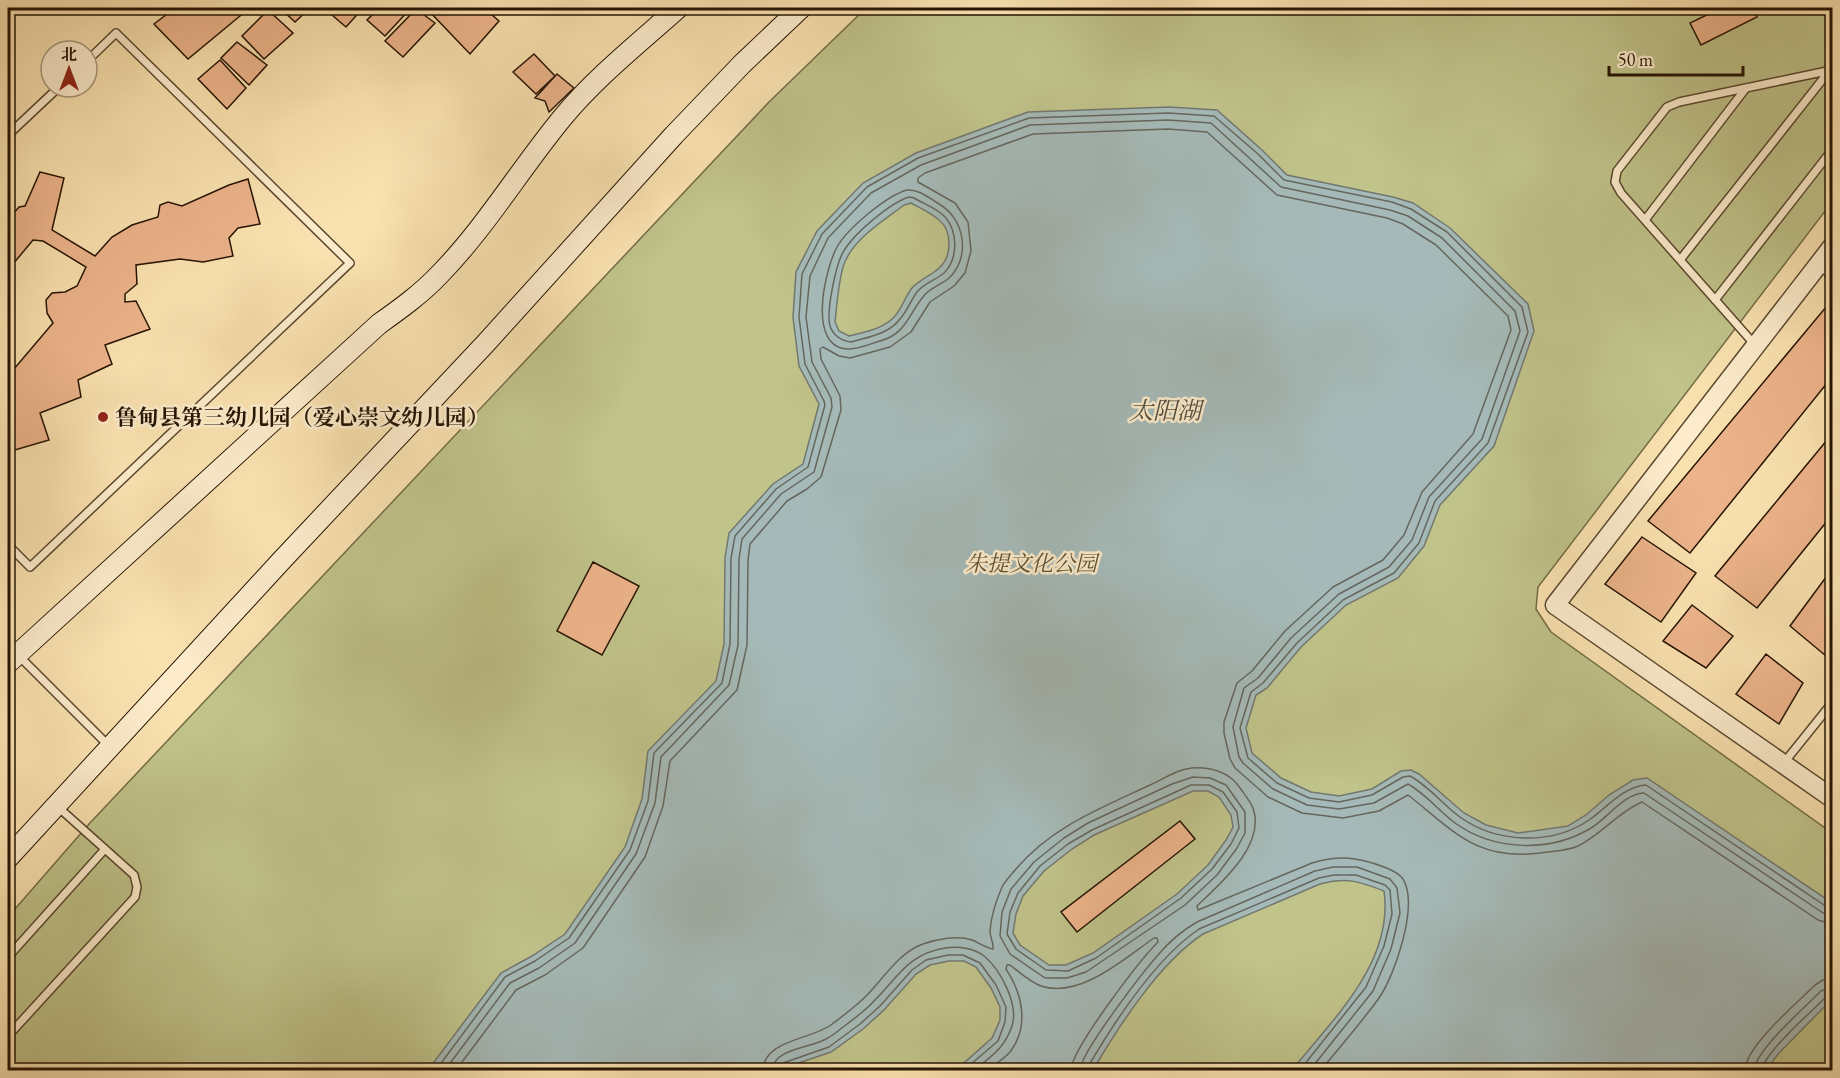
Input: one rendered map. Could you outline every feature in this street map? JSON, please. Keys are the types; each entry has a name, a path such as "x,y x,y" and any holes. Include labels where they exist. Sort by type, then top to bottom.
{"main road":[{"path":"10,654 379,324 414,299 439,276 470,241 564,116 589,88 678,8"},
{"path":"8,858 486,342 674,135 742,64 801,8"}],"street":[{"path":"1833,247 1826,271 1756,346 1555,605 1833,798"}],"lane":[{"path":"8,545 30,567 350,263 116,33 99,49"},
{"path":"1756,346 1621,193 1615,182 1617,171 1667,107 1679,102 1831,70"},
{"path":"1680,260 1831,70"},
{"path":"1645,220 1746,88"},
{"path":"8,135 46,99"},
{"path":"1716,300 1833,150"},
{"path":"10,654 110,747"},
{"path":"1783,764 1833,704"},
{"path":"8,1036 135,897 137,887 134,875 56,806"},
{"path":"8,957 105,849"}],"green space":[{"name":"朱提文化公园","path":"866,8 1832,8 1832,202 1538,587 1536,609 1551,632 1832,833 1832,1070 8,1070 8,917 89,824 769,102"}],"water":[{"name":"太阳湖","path":"1169,107 1217,110 1287,175 1413,203 1450,228 1528,304 1534,331 1494,446 1440,505 1424,546 1398,578 1346,605 1301,647 1267,688 1256,695 1246,728 1252,753 1281,778 1311,792 1339,796 1372,789 1401,771 1411,770 1419,774 1464,813 1486,825 1518,833 1568,826 1633,780 1647,778 1832,903 1832,999 1779,1053 1766,1070 1292,1070 1342,1010 1370,965 1380,942 1385,917 1384,891 1345,881 1320,884 1203,934 1187,946 1141,996 1093,1070 956,1070 992,1038 1000,1020 1000,1007 991,988 976,967 964,961 949,961 930,965 916,974 884,1010 863,1029 831,1052 778,1070 428,1070 501,973 565,934 625,847 642,799 648,751 716,681 724,644 725,558 729,533 773,484 803,464 819,404 799,366 793,317 796,272 817,231 863,183 916,153 1028,112","holes":["911,203 933,215 944,225 949,244 943,264 912,288 897,313 885,324 849,336 839,331 835,322 837,301 841,274 847,257 868,232 904,205","1193,791 1208,791 1219,797 1231,815 1233,827 1208,865 1177,894 1093,953 1066,965 1049,965 1020,945 1013,933 1016,914 1023,896 1044,871 1094,835"]}],"building":[{"path":"175,8 243,8 246,11 188,59 154,24"},
{"path":"280,8 310,8 295,22"},
{"path":"339,8 363,8 346,27 332,15"},
{"path":"379,8 411,8 385,36 367,20"},
{"path":"433,8 484,8 499,21 470,54 429,11"},
{"path":"1721,8 1752,8 1757,17 1701,45 1690,23"},
{"path":"416,9 435,23 403,57 385,41"},
{"path":"268,10 293,33 264,59 242,36"},
{"path":"237,42 267,65 249,85 221,58"},
{"path":"534,54 555,76 536,94 513,72"},
{"path":"220,60 246,88 227,109 198,79"},
{"path":"557,74 574,88 549,112 545,101 535,98"},
{"path":"40,172 64,178 52,230 95,256 112,237 132,225 158,217 160,205 168,202 182,206 248,179 260,224 238,228 229,238 233,256 203,262 180,259 136,265 137,284 125,294 125,302 136,301 150,329 105,345 112,364 78,380 81,397 40,413 49,440 8,452 8,376 53,323 47,313 46,300 52,293 65,292 77,286 86,267 43,241 33,240 8,270 8,230 12,215 19,207 25,206"},
{"path":"1826,307 1832,313 1832,377 1690,553 1648,521"},
{"path":"1832,434 1832,515 1757,608 1715,576"},
{"path":"1642,537 1696,573 1661,622 1605,584"},
{"path":"593,562 639,586 602,655 557,631"},
{"path":"1832,569 1832,661 1790,626"},
{"path":"1692,605 1733,636 1706,668 1663,641"},
{"path":"1766,654 1803,683 1779,724 1736,694"},
{"path":"1180,821 1195,839 1077,932 1061,912"}],"place":[{"name":"鲁甸县第三幼儿园（爱心崇文幼儿园）","path":"103,417"}]}
